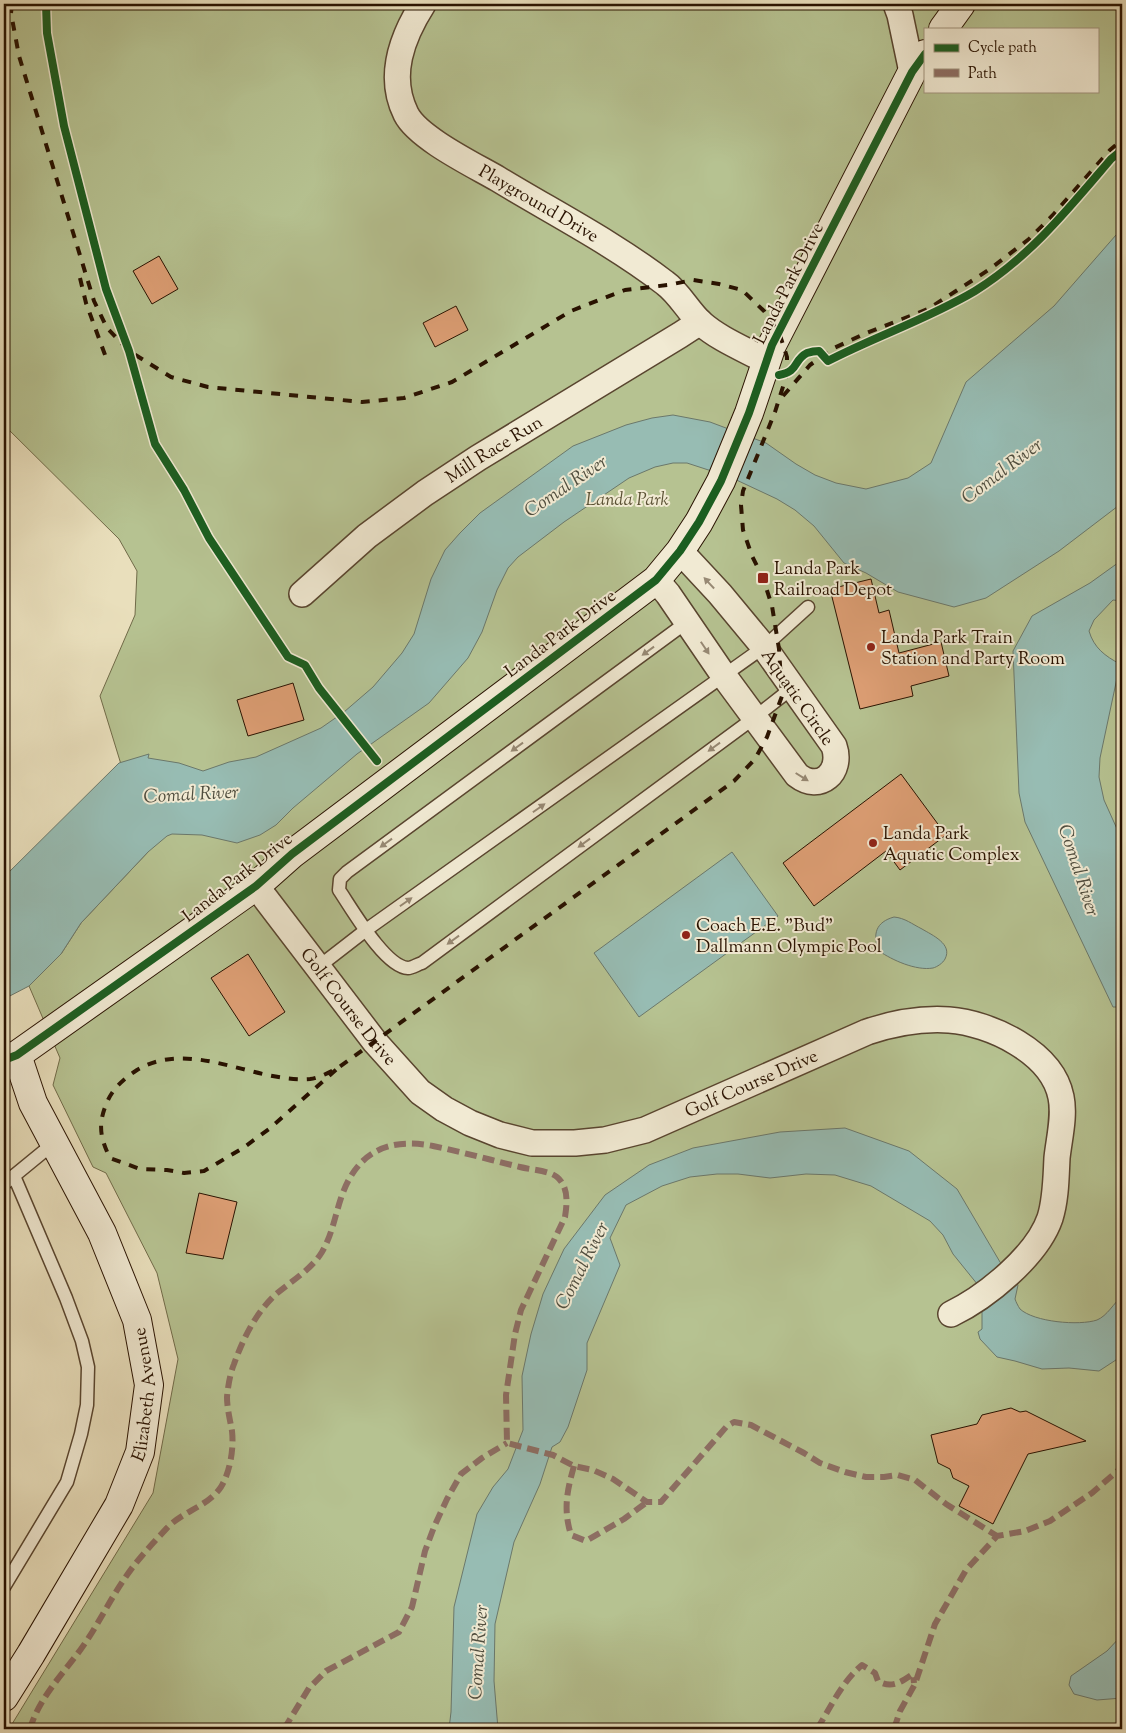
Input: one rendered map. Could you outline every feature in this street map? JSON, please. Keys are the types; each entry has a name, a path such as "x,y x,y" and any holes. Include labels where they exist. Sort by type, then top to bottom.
{"street":[{"name":"Playground Drive","path":"423,4 410,25 402,44 398,63 400,95 406,115 414,125 452,152 632,258 668,285 700,322 713,333 766,361"},
{"path":"896,4 918,63"},
{"path":"944,28 961,4"},
{"name":"Landa Park Drive","path":"10,1058 256,886 307,842 656,580 680,551 699,522 721,481 749,413 772,345 918,63"},
{"name":"Mill Race Run","path":"302,594 368,536 425,493 478,458 700,322"},
{"name":"Aquatic Circle","path":"656,580 668,594 724,676 797,775 811,782 817,782 827,777 834,767 836,756 834,746 764,647 720,594 680,551"},
{"name":"Golf Course Drive","path":"256,886 375,1042 420,1092 444,1109 470,1123 500,1135 532,1143 575,1143 605,1140 645,1130 867,1032 892,1024 921,1020 951,1020 995,1031 1013,1040 1043,1063 1052,1075 1061,1098 1058,1154 1050,1218 1032,1252 977,1300 952,1314"},
{"name":"Elizabeth Avenue","path":"4,1697 119,1505 140,1452 148,1385 137,1320 102,1233 10,1058"}],"lane":[{"path":"317,968 366,930 764,647 808,607"},
{"path":"687,622 347,872 340,880 339,890 381,951 392,962 408,968 422,963 754,718 792,686"},
{"path":"4,1184 54,1143"},
{"path":"4,1588 67,1482 82,1434 88,1395 88,1367 82,1341 66,1298 14,1176"}],"green space":[{"name":"Landa Park","path":"4,4 1122,4 1122,1729 9,1729 153,1493 178,1359 157,1273 106,1173 93,1167 53,1085 60,1058 29,986 61,954 81,923 148,852 100,696 135,615 137,571 119,539 4,425"}],"water":[{"name":"Comal River","path":"1122,231 1122,503 1059,551 986,598 954,607 898,592 866,573 844,563 814,526 795,510 777,499 730,477 687,463 673,463 655,467 629,478 564,522 518,557 508,568 497,590 482,632 468,658 429,703 357,754 293,808 276,825 260,835 237,843 202,835 172,834 167,836 148,852 81,923 61,954 29,986 4,999 4,877 119,763 149,754 148,758 179,763 203,771 229,762 256,757 321,728 344,712 373,687 402,653 414,634 431,579 445,550 480,513 573,446 626,425 673,415 710,422 766,443 815,475 836,483 866,489 908,478 931,463 966,382 1054,306 1116,235"},
{"name":"Comal River","path":"1122,560 1122,601 1113,600 1094,620 1089,631 1101,651 1120,664 1100,758 1099,777 1104,800 1122,840 1122,1007 1113,1007 1025,822 1019,793 1013,651 1032,616 1090,583"},
{"name":"Coach E.E. \"Bud\" Dallmann Olympic Pool","path":"732,852 778,916 639,1017 594,953"},
{"path":"894,917 908,921 944,944 947,954 943,962 933,968 919,968 897,961 879,951 876,934 879,925"},
{"name":"Comal River","path":"845,1128 909,1151 957,1189 1000,1262 1018,1285 1015,1299 1020,1309 1035,1317 1046,1320 1068,1323 1089,1322 1104,1316 1122,1296 1122,1356 1099,1371 1069,1368 1042,1369 997,1357 980,1339 978,1332 982,1329 982,1290 953,1254 943,1235 930,1221 871,1186 835,1175 806,1174 770,1178 738,1174 717,1174 690,1177 662,1186 626,1205 610,1238 620,1265 587,1343 587,1370 568,1427 560,1442 552,1447 540,1484 514,1542 495,1624 494,1681 498,1729 449,1729 454,1607 477,1514 493,1487 508,1469 523,1430 522,1376 531,1334 543,1294 564,1249 605,1195 649,1165 693,1148 780,1132"},
{"path":"1122,1635 1122,1698 1097,1700 1074,1694 1069,1685 1071,1676 1107,1651"}],"building":[{"path":"159,256 178,289 152,304 133,271"},
{"path":"456,306 468,330 435,347 423,323"},
{"name":"Landa Park Train Station and Party Room","path":"871,579 879,613 889,610 899,653 941,642 949,676 911,686 913,696 860,709 830,589"},
{"path":"293,683 304,720 248,736 237,700"},
{"name":"Landa Park Aquatic Complex","path":"901,774 946,835 900,870 886,851 814,906 783,863"},
{"path":"248,954 285,1012 249,1036 211,978"},
{"path":"199,1193 237,1202 223,1259 186,1253"},
{"path":"1011,1408 1020,1412 1026,1411 1086,1441 1028,1454 993,1524 959,1506 969,1486 953,1478 950,1469 938,1463 931,1435 977,1424 982,1415"}],"railway":[{"path":"12,4 11,13 19,56 94,301 107,328 129,351 171,377 208,387 362,402 404,398 452,382 571,311 625,290 693,280 742,290 764,311 779,332 787,357 787,374 775,412 743,491 741,505 743,530 752,556 763,578 772,606 779,649 782,696 767,737 755,759 734,781 338,1068 310,1079 267,1075 200,1060 179,1058 158,1061 137,1070 121,1083 111,1095 101,1122 104,1143 110,1158 140,1169 184,1173 204,1171 243,1148 269,1129 338,1068"},
{"path":"783,396 810,365 834,348 928,309 990,269 1029,239 1053,215 1110,150 1122,140"},
{"path":"80,278 86,303 108,363"}],"marked path":[{"path":"30,1729 45,1697 87,1641 119,1587 135,1565 173,1522 209,1499 221,1487 231,1460 232,1431 227,1401 229,1384 233,1368 246,1336 261,1310 268,1302 306,1270 322,1252 331,1232 347,1182 355,1170 375,1152 401,1144 444,1148 539,1170 557,1177 564,1186 567,1201 565,1217 521,1310 515,1334 506,1395 507,1443 553,1455 574,1466 593,1470 613,1479 647,1502 661,1502 727,1426 734,1422 751,1425 820,1463 845,1472 866,1477 898,1475 915,1480 946,1504 997,1536"},
{"path":"284,1729 309,1688 326,1671 399,1632 412,1607 425,1551 434,1527 461,1474 482,1458 507,1443"},
{"path":"574,1466 567,1500 567,1517 571,1535 586,1541 624,1519 647,1502"},
{"path":"894,1729 900,1711 915,1684 935,1624 966,1570 997,1536 1025,1531 1050,1521 1092,1493 1122,1467"},
{"path":"817,1729 842,1687 862,1665 875,1673 878,1681 883,1683 896,1684 913,1674 914,1683"}],"cycle path":[{"path":"46,4 47,33 64,126 106,289 129,351 155,444 184,490 209,538 288,657 305,665 319,688 377,761"},
{"path":"4,1060 17,1055 256,886 292,854 656,580 680,551 699,522 721,481 749,413 772,345 912,72 924,55"},
{"path":"779,375 793,369 807,353 819,351 828,361 939,310 995,278 1014,263 1048,230 1111,159 1122,150"}],"place":[{"name":"Landa Park Railroad Depot","path":"763,578"},
{"name":"Landa Park Train Station and Party Room","path":"871,647"},
{"name":"Landa Park Aquatic Complex","path":"873,843"},
{"name":"Coach E.E. \"Bud\" Dallmann Olympic Pool","path":"686,935"}]}
